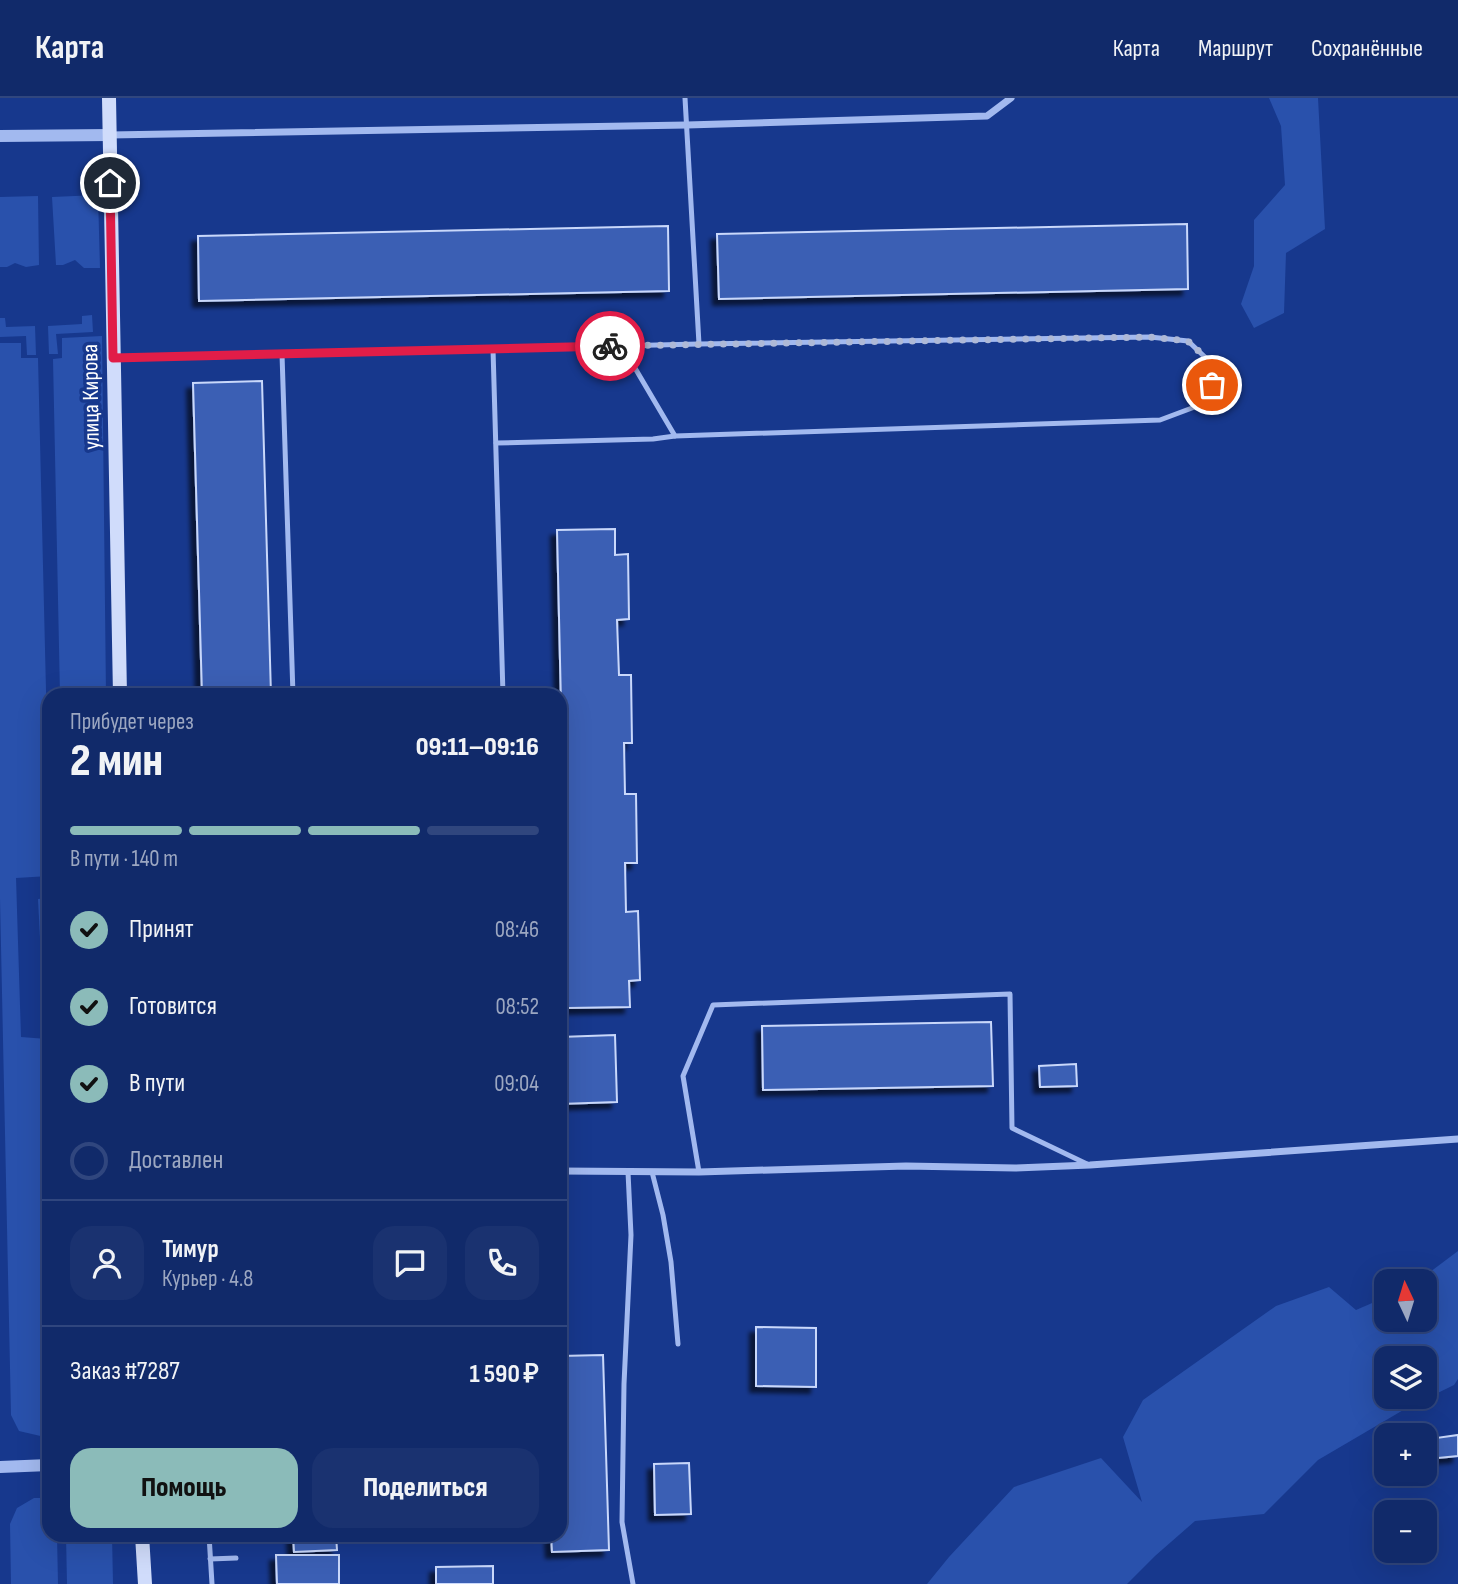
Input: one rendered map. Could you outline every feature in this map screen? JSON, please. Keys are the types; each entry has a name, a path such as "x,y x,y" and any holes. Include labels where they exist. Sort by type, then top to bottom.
{"main road":[{"name":"улица Кирова","path":"109,98 120,688"},
{"path":"142,1542 145,1584"}],"street":[{"path":"0,136 687,125 987,116 1012,98"},
{"path":"567,1171 699,1172 906,1166 1090,1166 1458,1139"},
{"path":"0,1467 42,1465"}],"lane":[{"path":"685,98 699,344"},
{"path":"113,358 699,344 1150,337 1188,341 1208,360 1212,385 1200,405 1160,420 496,443"},
{"path":"622,346 676,436"},
{"path":"493,349 503,688"},
{"path":"282,354 293,688"},
{"path":"699,1172 683,1076 713,1005 1010,994 1013,1128 1090,1166"},
{"path":"628,1172 631,1235 624,1384 622,1522 633,1584"},
{"path":"652,1172 671,1262 678,1344"},
{"path":"209,1542 212,1584"},
{"path":"210,1559 236,1558"}],"shaded area":[{"path":"1269,98 1318,98 1325,229 1286,253 1284,313 1254,328 1241,304 1254,266 1254,220 1285,185 1281,126"},
{"path":"98,195 100,268 84,268 75,260 56,265 52,197"},
{"path":"38,196 39,265 26,267 15,263 0,267 0,197"},
{"path":"92,315 93,332 56,334 58,354 49,354 48,326 82,324 82,316"},
{"path":"0,318 5,318 6,327 35,326 36,355 27,355 26,336 0,337"},
{"path":"102,336 106,688 60,688 53,359 62,358 62,338"},
{"path":"0,343 21,343 21,358 38,358 46,688 42,688 42,876 16,878 21,1037 42,1039 42,1436 19,1431 11,1415 0,899"},
{"path":"38,899 42,899 42,978"},
{"path":"1458,1251 1458,1379 1454,1385 1437,1393 1437,1346 1374,1346 1374,1409 1405,1409 1381,1423 1374,1423 1374,1427 1318,1460 1264,1514 1195,1521 1127,1584 927,1584 1014,1487 1101,1458 1142,1502 1123,1437 1143,1400 1276,1306 1329,1287 1356,1310 1374,1302 1374,1332 1437,1332 1437,1269 1434,1269"},
{"path":"34,1498 42,1498 42,1542 57,1542 58,1584 11,1584 10,1524 17,1508"},
{"path":"66,1542 112,1542 113,1584 67,1584"}],"building":[{"path":"1187,224 1188,289 719,299 717,234"},
{"path":"668,226 669,291 199,301 198,236"},
{"path":"262,381 271,688 202,688 193,383"},
{"path":"615,529 615,555 628,554 629,619 617,620 619,675 631,675 632,743 624,743 625,794 636,794 637,863 625,863 626,912 638,911 640,980 629,981 630,1007 568,1008 567,688 561,688 557,530"},
{"path":"991,1022 993,1086 763,1090 762,1026"},
{"path":"615,1035 617,1102 567,1104 567,1037"},
{"path":"1076,1064 1077,1086 1040,1087 1039,1066"},
{"path":"756,1327 816,1328 816,1387 756,1386"},
{"path":"603,1355 609,1550 552,1552 551,1542 567,1542 567,1356"},
{"path":"1458,1435 1458,1456 1438,1458 1437,1438"},
{"path":"689,1463 691,1514 655,1515 654,1464"},
{"path":"293,1542 336,1542 337,1550 294,1552"},
{"path":"276,1555 339,1555 339,1584 277,1584"},
{"path":"493,1566 493,1584 436,1584 436,1567"}],"way so far":[{"path":"610,346 1150,337 1188,341 1208,360 1212,385"}],"route":[{"path":"110,183 113,358 610,346"}]}
